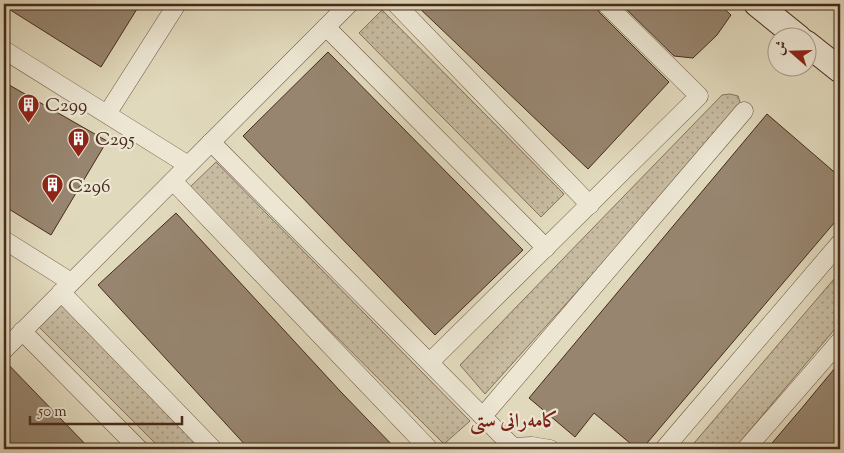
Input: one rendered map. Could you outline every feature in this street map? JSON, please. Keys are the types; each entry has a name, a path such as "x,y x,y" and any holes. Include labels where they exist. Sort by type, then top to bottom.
{"street":[{"path":"107,114 177,4"},
{"path":"4,350 349,4"},
{"path":"396,4 590,205"},
{"path":"430,362 699,96 606,4"},
{"path":"757,4 787,28"},
{"path":"326,27 546,248"},
{"path":"4,50 188,165"},
{"path":"816,51 840,70"},
{"path":"483,416 744,111"},
{"path":"211,142 513,448 532,446 550,449"},
{"path":"173,181 429,449"},
{"path":"4,240 66,287 213,449"},
{"path":"664,449 840,243"},
{"path":"22,331 139,449"},
{"path":"746,449 840,342"}],"shaded area":[{"path":"382,10 564,194 541,217 359,33"},
{"path":"722,95 738,96 742,108 485,394 460,365"},
{"path":"216,162 470,421 444,444 188,189"},
{"path":"840,272 840,323 734,449 689,449"},
{"path":"58,302 204,449 161,449 36,324"}],"building":[{"path":"4,4 140,4 101,67 4,6"},
{"path":"415,4 596,4 599,12 669,82 588,169"},
{"path":"621,4 719,4 731,15 717,35 693,58 674,56"},
{"path":"328,52 523,250 435,335 243,136"},
{"path":"4,82 107,141 51,235 4,206"},
{"path":"767,114 840,177 840,216 642,449 637,449 594,413 575,437 529,398"},
{"path":"176,213 396,449 249,449 98,285"},
{"path":"4,360 30,387 90,449 4,449"},
{"path":"840,362 840,449 767,449 801,409"}],"place":[{"name":"C299","path":"29,123"},
{"name":"C295","path":"79,157"},
{"name":"C296","path":"52,204"}],"district":[{"name":"كامه‌رانی ستی","path":"514,420"}]}
